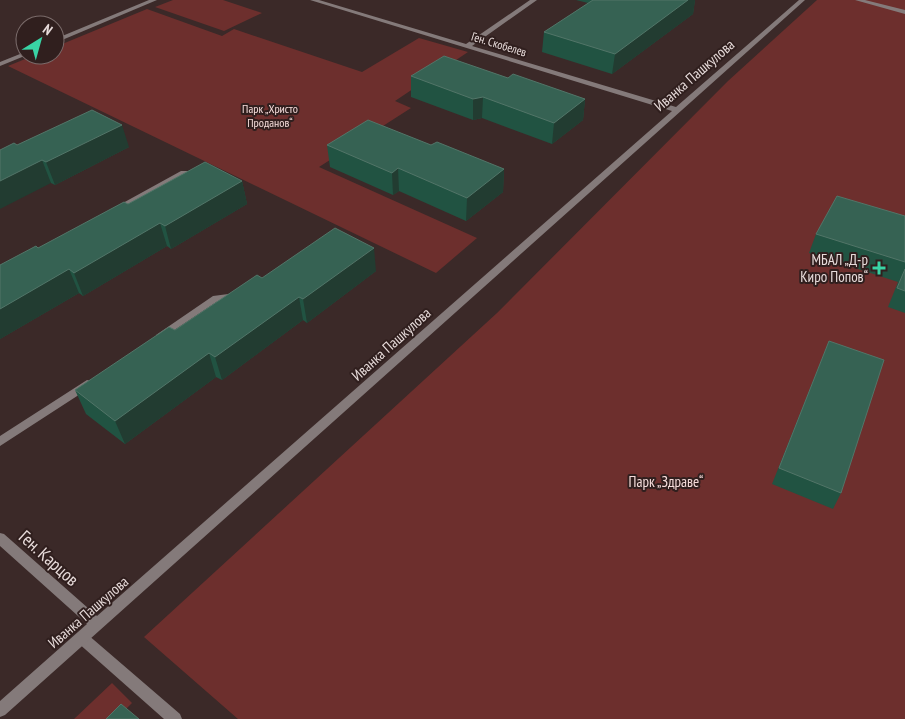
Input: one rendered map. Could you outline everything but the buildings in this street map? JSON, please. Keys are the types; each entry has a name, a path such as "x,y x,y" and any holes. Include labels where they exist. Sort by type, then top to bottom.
{"street":[{"path":"65,38 154,0"},
{"name":"Ген. Скобелев","path":"313,0 678,110"},
{"path":"468,46 534,0"},
{"name":"Иванка Пашкулова","path":"0,710 802,0"},
{"path":"858,0 905,12"},
{"path":"0,64 15,58"},
{"path":"105,215 184,172"},
{"path":"150,342 216,298 243,296"},
{"path":"0,442 100,376"},
{"name":"Ген. Карцов","path":"0,538 97,624"},
{"path":"82,638 175,719"}],"green space":[{"path":"173,0 223,0 262,13 224,31 155,7"},
{"name":"Парк „Здраве“","path":"817,0 905,0 905,719 238,719 144,637 497,313 728,81"},
{"name":"Парк „Христо Проданов“","path":"147,9 222,36 234,29 362,72 419,38 468,52 395,101 411,108 319,167 477,238 436,273 8,66 15,63 15,65 65,65 65,43"},
{"path":"112,683 132,703 116,719 74,719"}],"place":[{"name":"МБАЛ „Д-р Киро Попов“","path":"879,268"}]}
